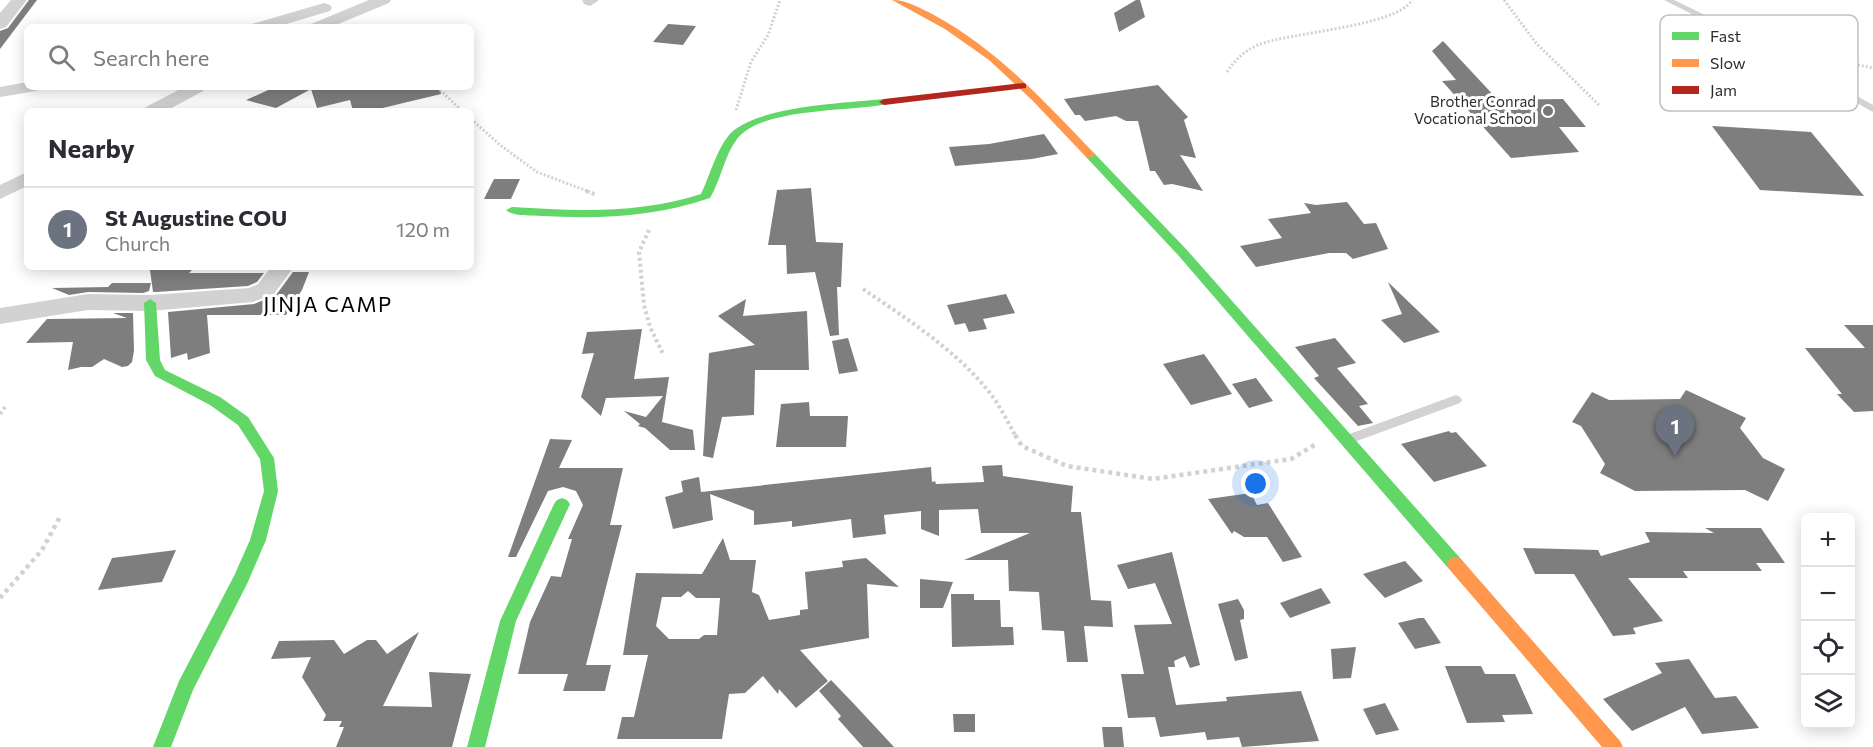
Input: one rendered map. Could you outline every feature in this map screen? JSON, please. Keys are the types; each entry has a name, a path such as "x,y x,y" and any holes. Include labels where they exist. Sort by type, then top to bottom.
{"street":[{"path":"0,24 20,0"},
{"path":"309,0 342,16"},
{"path":"323,24 383,0"},
{"path":"896,0 970,41 1023,86 1182,252 1614,747"},
{"path":"268,24 324,8"},
{"path":"512,210 569,215 666,208 706,196 734,136 748,125 811,110 1023,86"},
{"path":"0,92 24,88"},
{"path":"157,108 184,90"},
{"path":"0,194 24,180"},
{"path":"0,316 88,302 150,303 253,295 266,289 280,270"},
{"path":"150,303 153,360 160,373 215,401 243,421 267,458 271,491 258,540 241,579 185,687 162,747"},
{"path":"476,747 508,621 562,504"}],"lane":[{"path":"1668,0 1699,15"},
{"path":"1858,101 1873,109"},
{"path":"1341,436 1456,400"}],"path":[{"path":"748,125 735,116 751,62 768,35 780,0"},
{"path":"1227,72 1237,58 1259,45 1382,18 1410,5 1412,0"},
{"path":"1504,0 1515,18 1548,57 1599,105"},
{"path":"1858,65 1873,68"},
{"path":"440,90 459,108"},
{"path":"474,122 500,145 537,172 598,195"},
{"path":"663,354 650,327 644,305 639,252 651,226 666,208"},
{"path":"863,289 924,332 964,366 990,393 1022,446 1067,466 1153,479 1291,459 1341,436"},
{"path":"0,414 5,407"},
{"path":"0,598 42,550 61,515"}],"building":[{"path":"29,0 37,0 0,49 0,31 8,28"},
{"path":"1140,0 1145,17 1119,32 1114,13"},
{"path":"668,24 696,26 683,45 653,42"},
{"path":"1443,41 1498,100 1563,99 1586,127 1559,127 1579,152 1511,158 1442,81 1456,80 1432,51"},
{"path":"1158,85 1188,117 1184,120 1196,158 1180,155 1203,191 1172,184 1164,185 1155,171 1150,171 1138,121 1126,121 1116,116 1085,121 1080,115 1075,115 1064,99"},
{"path":"268,90 309,90 276,108 246,100"},
{"path":"311,90 440,90 441,94 383,108 352,108 350,100 317,108"},
{"path":"1712,126 1811,132 1864,196 1760,190"},
{"path":"1044,134 1058,154 1032,159 955,166 949,147 989,144"},
{"path":"494,179 520,179 511,199 484,199"},
{"path":"811,188 816,242 843,243 841,287 837,287 839,335 830,336 815,272 787,274 786,245 768,245 777,190"},
{"path":"1347,202 1364,224 1376,223 1388,249 1353,259 1346,253 1329,253 1256,267 1240,246 1282,238 1268,219 1311,213 1304,203 1316,205"},
{"path":"150,270 192,270 189,273 264,273 257,282 248,286 153,292"},
{"path":"293,272 309,272 302,290 286,315 207,315 210,353 188,360 187,353 171,358 168,312 254,304 276,295"},
{"path":"1388,282 1440,332 1404,343 1381,320 1402,314"},
{"path":"112,283 151,283 149,291 143,293 88,292 69,295 52,288 108,287"},
{"path":"1006,294 1015,313 983,319 987,329 969,332 965,323 955,325 947,305"},
{"path":"746,299 743,316 807,311 809,370 755,370 754,415 722,417 713,458 703,456 709,353 755,345 718,316"},
{"path":"113,313 133,313 134,351 132,362 128,366 122,367 104,359 92,367 68,370 73,342 26,343 47,319 127,318"},
{"path":"1844,325 1873,325 1873,411 1854,412 1837,394 1842,394 1805,348 1865,348"},
{"path":"642,329 634,379 669,377 662,422 693,430 695,450 670,450 645,428 638,426 640,424 624,411 646,417 663,396 606,398 601,416 581,397 594,353 582,354 587,332"},
{"path":"848,338 858,371 839,374 832,341"},
{"path":"1335,338 1356,363 1337,368 1368,404 1359,406 1373,423 1358,426 1314,378 1319,376 1295,347"},
{"path":"1204,354 1232,394 1191,405 1163,364"},
{"path":"1256,378 1273,401 1249,408 1232,384"},
{"path":"1686,390 1746,418 1740,428 1763,458 1785,469 1768,501 1745,490 1635,491 1600,473 1605,464 1581,426 1572,422 1592,392 1609,400 1680,399"},
{"path":"809,402 810,416 848,416 846,447 776,447 781,404"},
{"path":"1449,431 1456,432 1487,466 1434,482 1401,444"},
{"path":"550,439 572,440 559,468 623,468 610,525 622,525 586,665 611,665 605,691 563,691 568,674 518,674 530,622 551,576 561,577 572,539 568,539 583,505 576,491 563,487 548,491 516,557 508,557"},
{"path":"1002,465 1003,476 1073,486 1071,512 1081,512 1091,600 1111,601 1113,627 1084,626 1088,662 1067,662 1064,631 1042,630 1039,592 1009,591 1008,560 964,560 1030,533 981,533 978,509 939,510 939,536 921,529 921,511 884,515 886,534 853,538 851,519 792,527 792,521 754,525 754,511 710,494 713,520 673,529 665,497 683,492 681,481 699,477 701,492 931,467 932,482 935,481 936,484 984,482 982,466"},
{"path":"1251,493 1257,505 1268,503 1302,557 1283,562 1267,537 1244,537 1234,531 1232,534 1208,499"},
{"path":"1705,528 1761,528 1785,563 1756,563 1762,571 1683,571 1688,578 1628,578 1663,621 1633,628 1636,634 1613,636 1574,574 1535,574 1523,548 1598,550 1601,556 1650,542 1645,532 1714,533"},
{"path":"723,538 730,560 756,560 752,592 759,595 769,620 800,615 800,610 808,609 805,572 843,567 842,561 866,558 899,587 867,584 869,638 800,650 828,681 796,708 779,689 778,694 763,676 745,693 729,694 722,739 617,739 622,717 634,717 648,655 623,655 636,573 702,574","holes":["688,591 696,598 720,598 717,635 704,635 699,639 669,639 656,626 662,597 681,597"]},
{"path":"176,550 162,582 98,590 112,558"},
{"path":"1172,552 1200,665 1190,668 1185,656 1174,661 1175,667 1168,667 1176,705 1227,701 1226,697 1301,691 1319,741 1242,747 1239,737 1207,740 1205,732 1160,737 1155,717 1128,718 1121,674 1144,674 1134,625 1172,624 1155,583 1128,589 1117,565"},
{"path":"1405,561 1423,581 1385,598 1363,574"},
{"path":"920,579 953,582 943,608 920,608"},
{"path":"1321,588 1331,603 1290,618 1280,603"},
{"path":"951,594 974,594 974,600 1000,600 1001,627 1013,627 1014,645 952,647"},
{"path":"1238,599 1244,610 1244,619 1240,620 1248,658 1235,661 1218,604"},
{"path":"1424,618 1441,643 1415,649 1398,623"},
{"path":"419,632 383,706 432,707 429,672 471,674 452,747 336,747 344,727 339,727 342,721 323,721 326,715 302,677 311,657 271,659 279,641 334,640 344,654 367,640 376,640 387,654"},
{"path":"1356,647 1351,678 1333,679 1331,649"},
{"path":"1689,659 1715,698 1736,696 1759,728 1702,734 1685,707 1632,731 1603,699 1662,673 1655,663"},
{"path":"1445,666 1481,666 1485,674 1515,674 1533,714 1502,715 1505,722 1467,723"},
{"path":"831,680 894,747 863,747 838,719 841,716 819,691"},
{"path":"1385,703 1399,730 1376,735 1363,709"},
{"path":"953,714 975,714 975,732 954,732"},
{"path":"1102,727 1122,727 1124,747 1104,747"}],"traffic: fast":[{"path":"512,210 610,214 683,204 706,196 729,144 733,137 744,128 780,115 884,102"},
{"path":"1090,155 1182,252 1455,564"},
{"path":"150,303 153,360 160,373 215,401 243,421 267,458 271,491 258,540 241,579 185,687 162,747"},
{"path":"476,747 508,621 562,504"}],"traffic: slow":[{"path":"896,0 948,27 992,58 1036,98 1090,155"},
{"path":"1455,564 1614,747"}],"traffic: jam":[{"path":"884,102 1023,86"}],"place":[{"name":"Brother Conrad Vocational School","path":"1548,111"},
{"name":"St Augustine COU","path":"1675,456"}],"district":[{"name":"JINJA CAMP","path":"328,305"}]}
